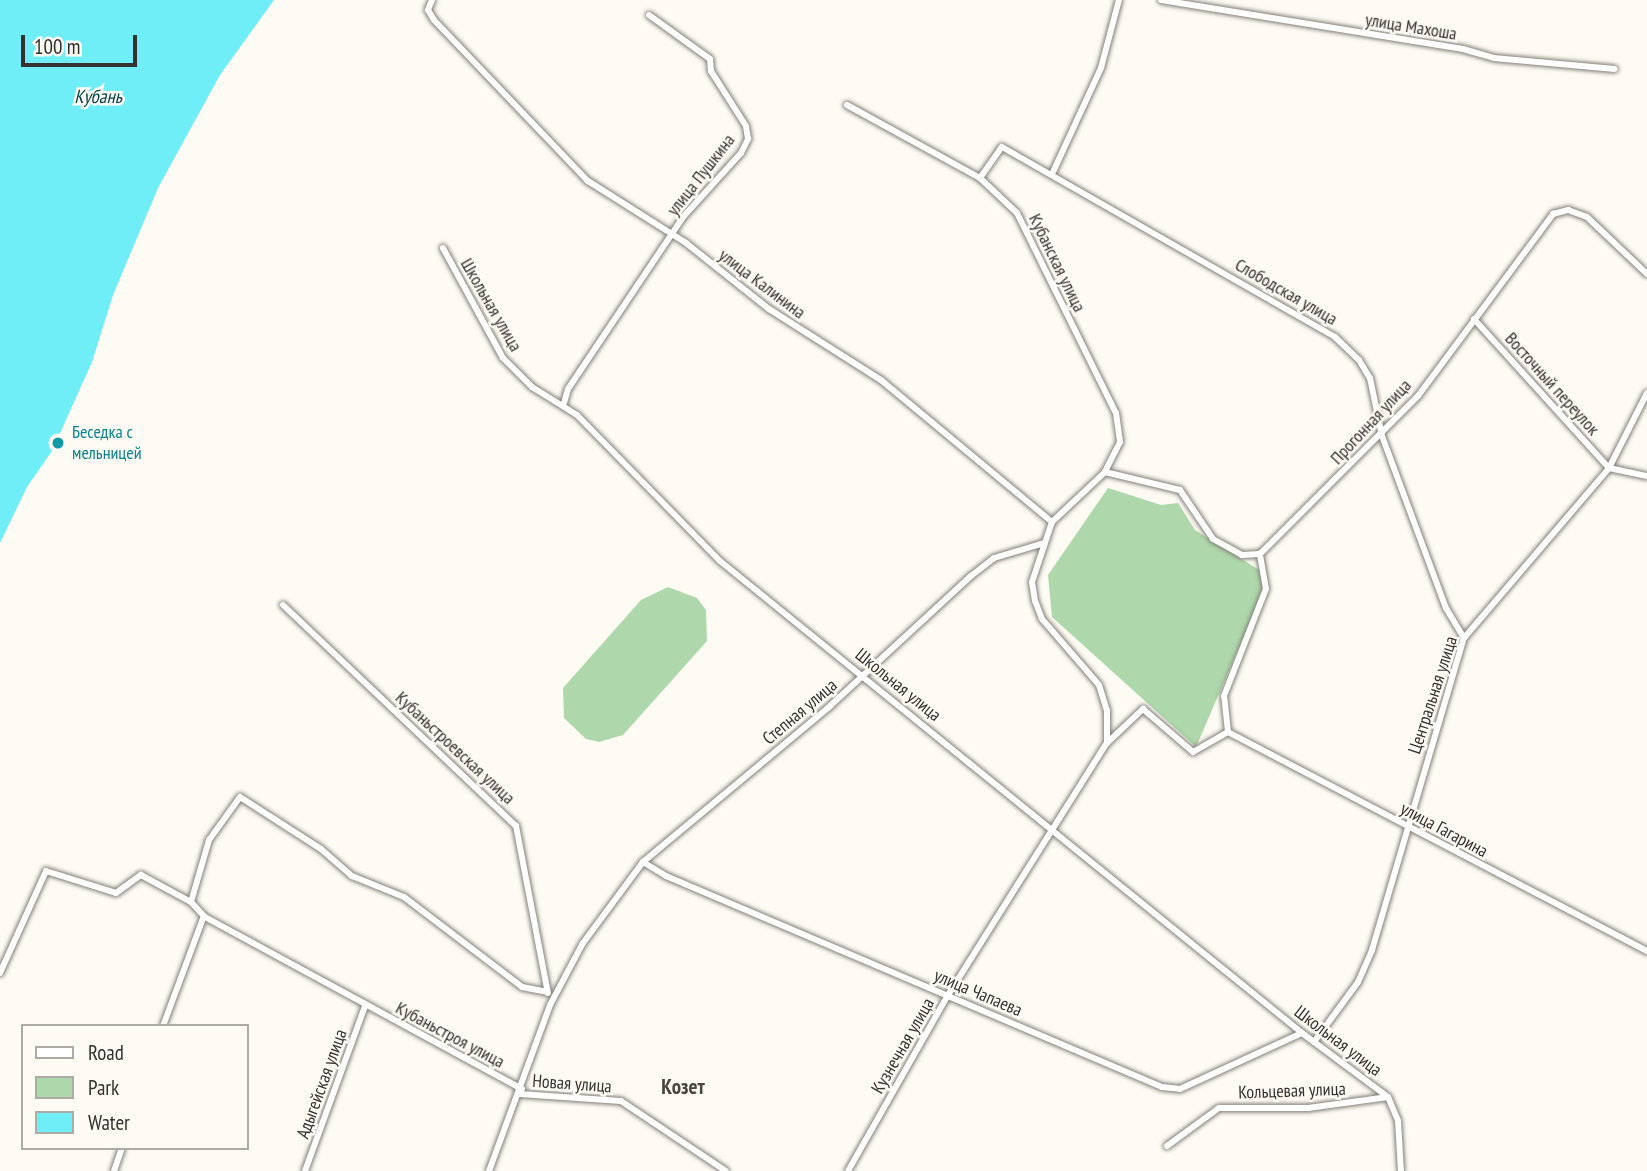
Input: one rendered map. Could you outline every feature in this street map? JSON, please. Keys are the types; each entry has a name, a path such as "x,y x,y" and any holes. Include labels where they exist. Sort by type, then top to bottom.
{"street":[{"name":"улица Калинина","path":"432,0 428,10 435,20 588,181 673,235 769,309 881,380 1052,522"},
{"path":"1053,172 1101,68 1119,0"},
{"name":"улица Махоша","path":"1161,0 1463,49 1494,58 1614,69"},
{"name":"улица Пушкина","path":"564,403 568,389 684,216 741,153 748,139 746,126 711,71 710,59 649,15"},
{"name":"Кубанская улица","path":"847,105 980,177 1017,214 1116,413 1120,442 1105,472"},
{"name":"Слободская улица","path":"980,177 1002,147 1053,172 1335,337 1359,360 1370,378 1382,436 1446,608 1464,638"},
{"name":"Прогонная улица","path":"1260,554 1382,436 1553,214 1577,212 1647,274"},
{"name":"Школьная улица","path":"443,248 503,358 532,387 564,403 720,561 1302,1033 1388,1097"},
{"name":"Восточный переулок","path":"1474,319 1609,468"},
{"name":"Центральная улица","path":"1314,1042 1357,982 1372,950 1464,638 1609,468 1647,393"},
{"path":"1609,468 1646,478"},
{"path":"1107,743 1107,711 1099,685 1042,619 1032,582 1052,522 1105,472 1180,490 1213,539 1242,555 1260,554 1267,583 1224,696 1228,732"},
{"name":"Степная улица","path":"521,1092 550,1005 583,943 643,862 864,676 994,558 1044,543"},
{"name":"Кубаньстроевская улица","path":"283,605 516,826 550,1005"},
{"name":"Кузнечная улица","path":"848,1171 948,995 1107,743 1143,709 1193,751 1228,732"},
{"name":"улица Гагарина","path":"1228,732 1318,775 1407,828 1647,951"},
{"path":"191,902 209,840 240,797 321,849 352,876 404,897 522,987 547,992"},
{"name":"улица Чапаева","path":"643,862 1162,1087 1180,1089 1302,1033"},
{"name":"Кубаньстроя улица","path":"0,973 46,871 116,893 141,875 191,902 204,916 521,1092"},
{"path":"164,1024 204,916"},
{"name":"Адыгейская улица","path":"305,1171 365,1006"},
{"path":"489,1171 521,1092"},
{"name":"Новая улица","path":"521,1092 621,1101 726,1171"},
{"path":"1388,1097 1398,1121 1401,1171"},
{"name":"Кольцевая улица","path":"1167,1146 1219,1108 1308,1108 1388,1097"},
{"path":"114,1171 121,1150"}],"green space":[{"path":"1108,488 1161,505 1178,503 1195,530 1261,571 1267,582 1196,747 1052,617 1048,575"},
{"path":"668,587 697,598 706,610 707,641 623,735 599,742 586,739 564,718 563,688 641,600"}],"water":[{"name":"Кубань","path":"0,0 274,0 220,75 158,188 113,295 92,362 52,451 27,487 0,543"}],"place":[{"name":"Беседка с мельницей","path":"58,443"}],"district":[{"name":"Козет","path":"683,1087"}]}
